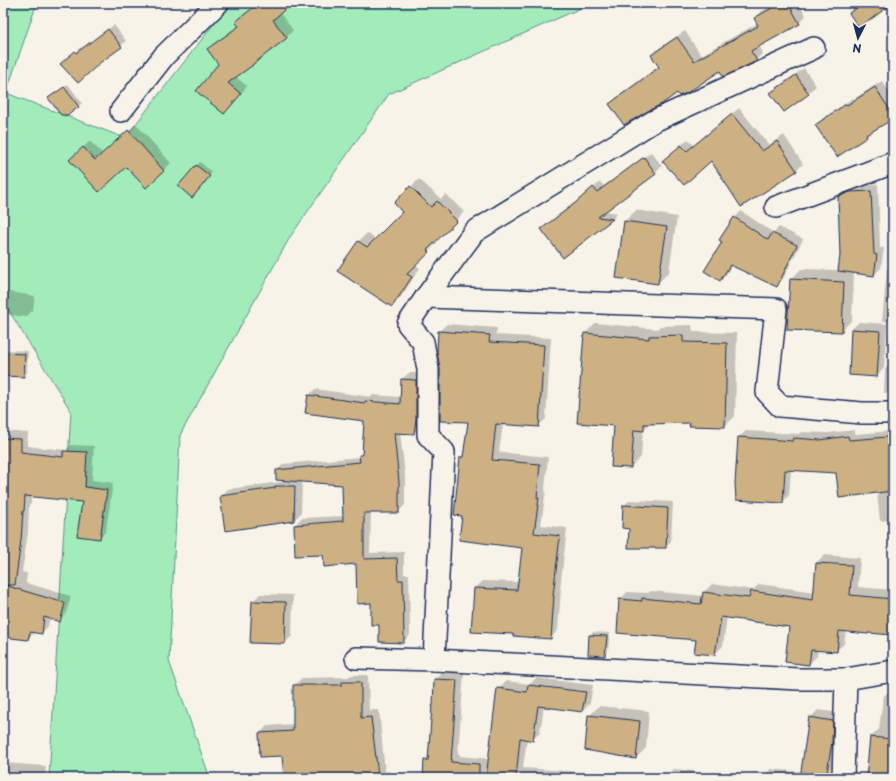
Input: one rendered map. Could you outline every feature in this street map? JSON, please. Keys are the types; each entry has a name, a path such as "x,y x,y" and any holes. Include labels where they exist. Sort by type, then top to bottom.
{"street":[{"path":"121,111 164,56 218,3"},
{"path":"434,660 444,452 428,435 428,369 423,342 408,324 474,232 654,121 814,48"},
{"path":"776,207 893,163"},
{"path":"426,297 776,309 767,392 780,406 862,413 893,413"},
{"path":"356,658 434,660 798,679 846,679 893,671"},
{"path":"844,778 846,679"}],"green space":[{"path":"3,3 37,3 6,93 125,138 230,3 592,3 389,94 290,237 180,435 169,661 210,778 49,778 71,411 3,301"}],"building":[{"path":"259,3 292,3 273,20 287,38 228,83 241,94 224,114 196,91 218,64 207,49 239,26 235,22"},
{"path":"781,3 788,3 800,24 751,51 757,61 723,77 720,71 687,93 679,96 677,93 662,104 624,125 609,104 659,67 651,55 677,37 694,61 758,26 754,18"},
{"path":"863,3 893,3 859,28 849,13"},
{"path":"108,29 122,47 101,62 78,83 60,64 75,51 76,53"},
{"path":"796,75 809,94 784,112 770,93"},
{"path":"64,87 79,107 68,115 61,115 48,98"},
{"path":"875,87 893,115 893,119 866,135 867,137 837,157 815,125"},
{"path":"732,114 762,151 777,141 797,171 741,207 711,161 684,185 662,161 681,145 687,151"},
{"path":"128,130 164,171 146,188 126,167 99,192 69,160 83,147 95,160"},
{"path":"644,157 656,174 598,217 613,219 563,258 541,229 574,204 593,187 597,192"},
{"path":"196,165 210,176 192,198 178,186"},
{"path":"410,186 431,207 437,201 457,221 427,250 430,252 407,274 412,277 392,307 337,271 358,241 367,247 402,212 394,203"},
{"path":"871,191 874,254 877,255 874,276 838,271 840,255 838,197 850,192"},
{"path":"734,217 768,240 772,233 797,245 777,287 730,265 720,281 704,271 722,242 719,240"},
{"path":"624,221 667,227 658,284 616,278"},
{"path":"790,279 844,282 842,332 787,330"},
{"path":"851,329 880,331 877,377 849,375"},
{"path":"438,331 490,335 489,342 544,345 539,427 496,424 492,460 540,464 537,498 539,498 534,533 560,536 553,596 551,639 513,636 513,634 471,632 474,588 517,590 522,548 459,540 462,516 454,515 460,457 463,457 468,422 440,421 440,369 437,352"},
{"path":"584,333 649,339 649,336 683,335 683,342 727,343 725,427 689,426 690,423 644,424 644,431 634,430 631,468 611,467 614,426 577,423"},
{"path":"3,353 25,354 24,377 3,376"},
{"path":"401,379 416,380 416,419 414,434 394,433 399,482 399,513 364,513 364,559 397,558 398,580 403,580 404,643 379,642 379,625 371,625 371,603 357,604 356,564 324,567 323,555 295,556 294,525 343,521 342,485 276,480 276,470 360,462 359,455 362,455 364,421 305,413 308,395 365,403 365,401 400,404"},
{"path":"848,436 849,440 887,437 888,445 893,445 893,464 889,464 892,491 839,498 836,473 785,470 783,503 736,500 735,483 738,437 793,441 794,438 820,440"},
{"path":"3,438 21,439 21,452 63,457 63,451 87,452 85,487 107,490 100,539 77,536 82,502 25,496 15,585 4,585 65,603 60,622 44,617 42,634 30,632 28,640 3,637"},
{"path":"275,486 295,486 294,521 225,531 220,496 275,488"},
{"path":"623,505 668,508 666,548 628,548 629,529 622,528"},
{"path":"816,563 852,565 850,595 893,599 893,635 839,631 837,652 811,650 809,665 785,662 789,627 721,617 715,655 694,653 696,640 617,633 619,599 642,601 642,598 701,604 703,592 749,598 751,591 813,600"},
{"path":"252,601 286,602 285,644 250,643"},
{"path":"589,635 607,636 605,656 588,655"},
{"path":"434,679 457,680 451,762 479,764 479,778 423,778 424,760 428,760"},
{"path":"342,682 361,682 361,718 371,717 378,775 353,778 284,778 282,756 260,757 259,733 293,731 293,685 342,685"},
{"path":"528,685 586,692 582,712 538,706 533,741 520,738 516,778 486,778 497,688 527,692"},
{"path":"588,715 640,721 636,759 585,750"},
{"path":"809,717 833,721 832,742 826,778 800,778"},
{"path":"870,737 893,739 893,778 866,778"}]}
